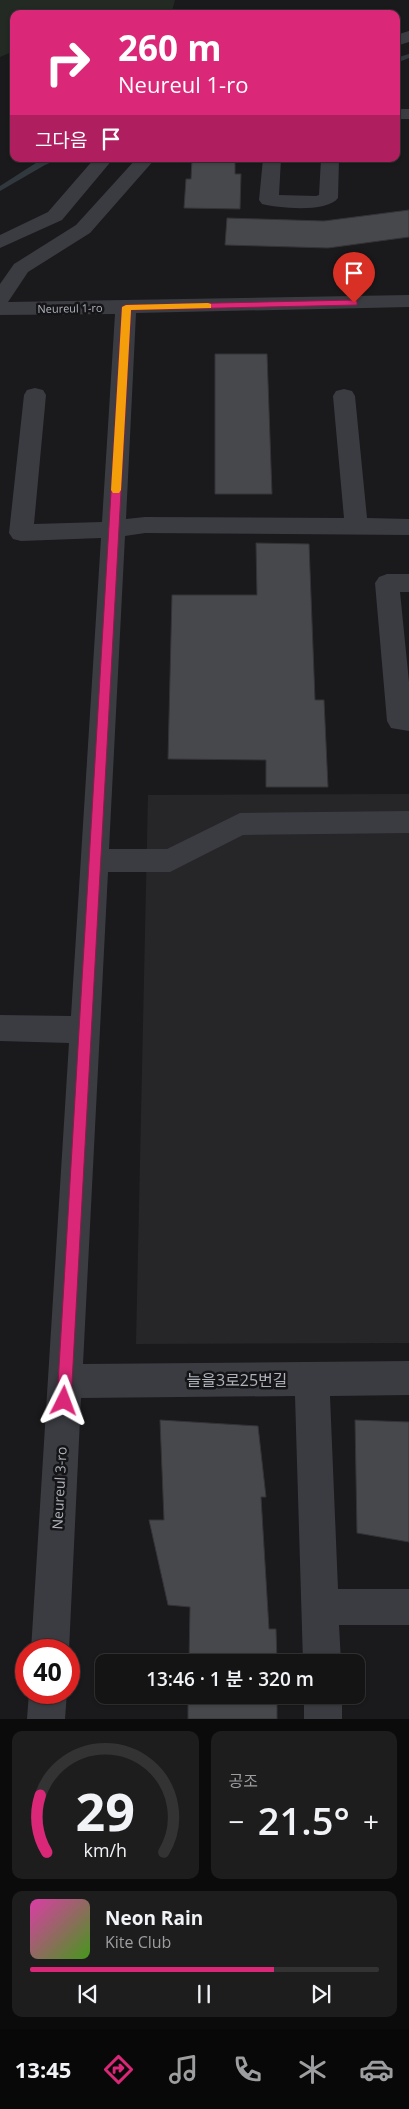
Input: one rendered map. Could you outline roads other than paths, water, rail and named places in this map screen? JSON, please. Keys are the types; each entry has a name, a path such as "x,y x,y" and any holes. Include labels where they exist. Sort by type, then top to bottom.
{"street":[{"path":"6,234 54,216 101,162"},
{"path":"0,299 21,268 83,229 143,162"},
{"path":"272,162 269,200 319,202 328,198 330,162"},
{"name":"Neureul 1-ro","path":"0,308 409,301"},
{"name":"Neureul 3-ro","path":"51,1639 126,307"},
{"path":"36,395 10,533 84,532 145,525 409,527"},
{"path":"344,396 356,527"},
{"path":"409,583 387,583 400,721 409,721"},
{"path":"95,860 170,860 240,824 409,822"},
{"path":"0,1028 85,1030"},
{"name":"늘을3로25번길","path":"65,1381 409,1378"},
{"path":"312,1379 322,1654"},
{"path":"321,1607 409,1607"},
{"path":"46,1719 47,1704"},
{"path":"323,1704 324,1719"}],"waterway":[{"path":"400,59 409,56"},
{"path":"0,189 45,162"}]}
